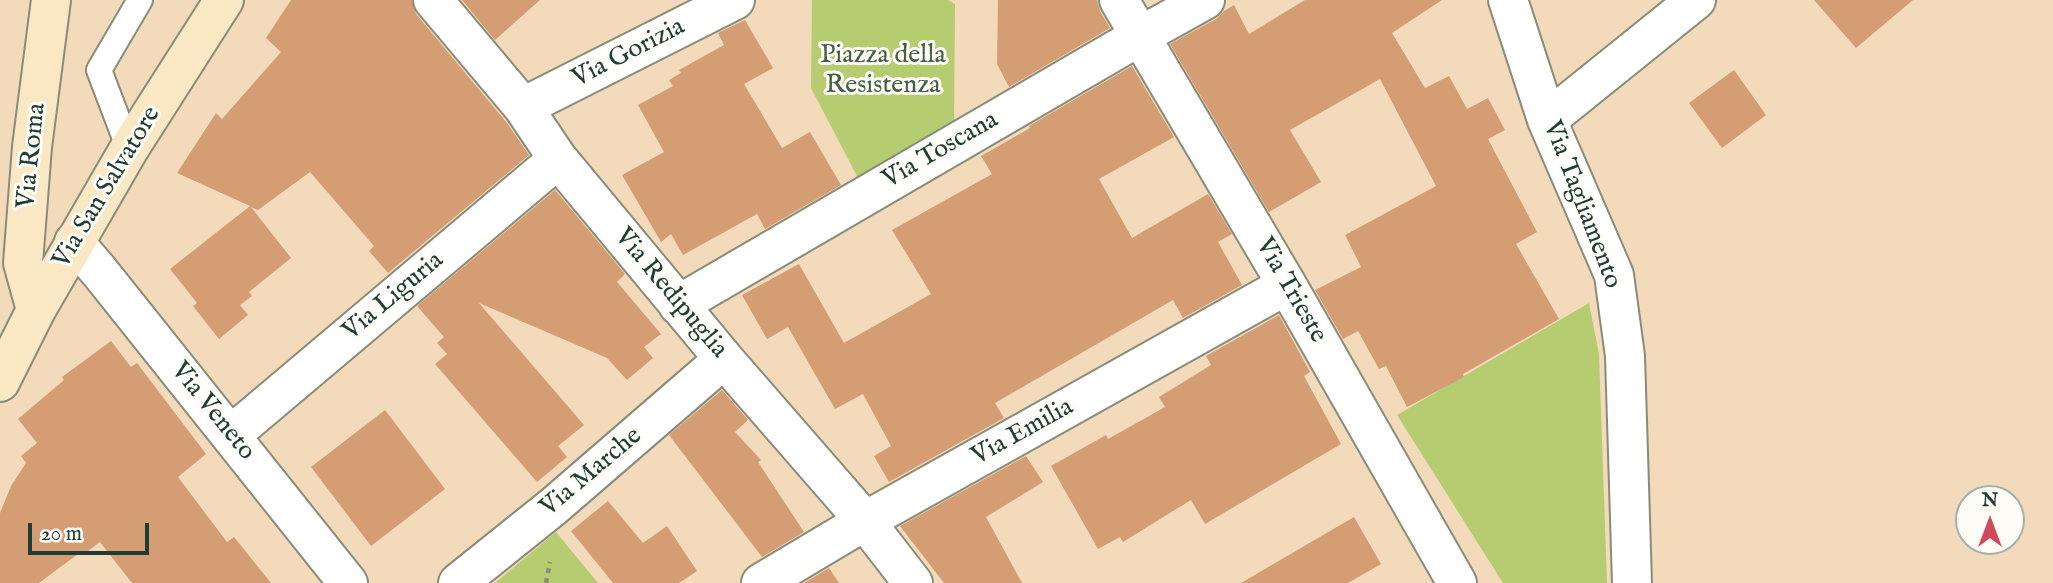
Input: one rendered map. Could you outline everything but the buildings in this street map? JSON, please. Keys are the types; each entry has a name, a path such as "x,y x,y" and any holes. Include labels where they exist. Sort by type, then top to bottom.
{"street":[{"name":"Via Roma","path":"36,310 23,262 32,147 51,0"},
{"name":"Via San Salvatore","path":"0,382 36,310 128,149 225,0"},
{"name":"Via Redipuglia","path":"433,0 523,107 558,159 724,359 865,522 913,583"},
{"name":"Via Gorizia","path":"523,107 735,0"},
{"name":"Via Trieste","path":"1119,0 1287,285 1457,583"},
{"name":"Via Toscana","path":"678,304 1205,0"},
{"name":"Via Tagliamento","path":"1508,0 1547,120 1614,275 1625,356 1632,583"},
{"path":"1547,120 1696,0"},
{"name":"Via Liguria","path":"231,435 558,159"},
{"name":"Via Veneto","path":"74,242 348,583"},
{"name":"Via Emilia","path":"761,583 1287,285"},
{"name":"Via Marche","path":"458,583 554,506 724,359"}],"lane":[{"path":"128,149 99,70 140,0"}],"green space":[{"name":"Piazza della Resistenza","path":"812,0 948,0 955,4 954,126 858,178 811,88"},
{"path":"1589,303 1599,354 1607,583 1503,583 1397,415"},
{"path":"556,532 598,583 495,583"}]}
